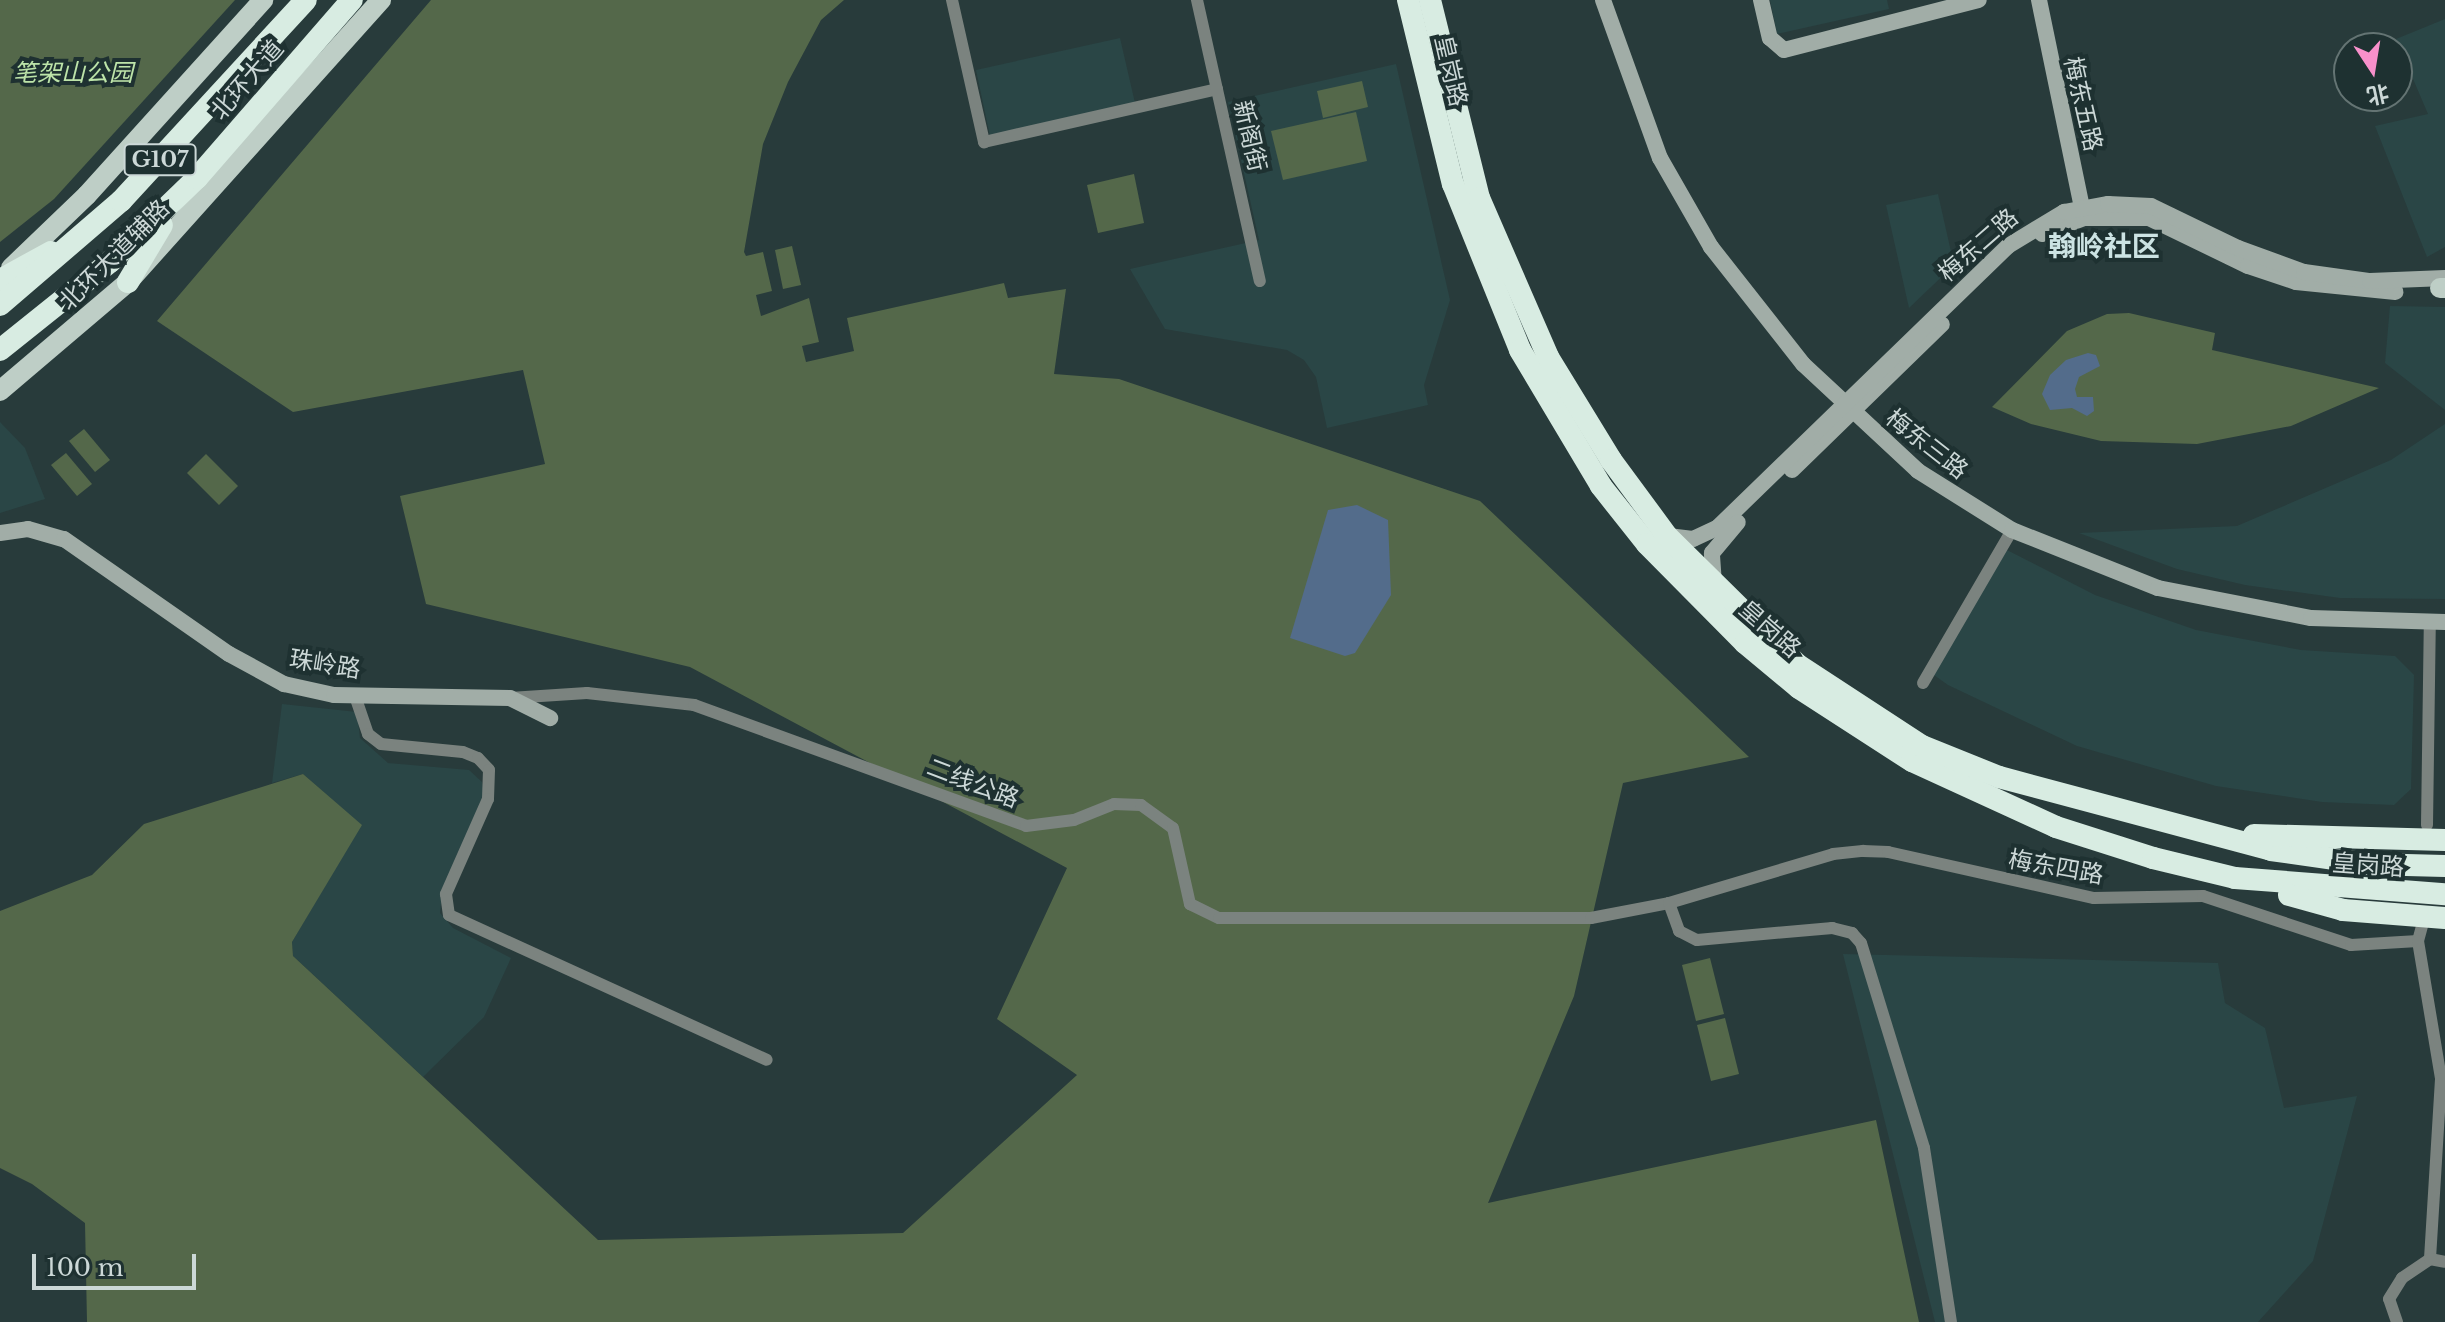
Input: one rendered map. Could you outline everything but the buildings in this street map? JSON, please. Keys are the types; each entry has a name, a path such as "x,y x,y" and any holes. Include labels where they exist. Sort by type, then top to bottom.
{"highway":[{"name":"北环大道","path":"0,305 81,238 306,0"},
{"name":"北环大道","path":"0,350 110,262 197,178 352,0"},
{"name":"皇岗路","path":"1408,0 1453,184 1491,290 1556,418 1647,544 1717,617 1799,688 1912,761 2009,809 2195,870 2235,878 2445,894"},
{"name":"皇岗路","path":"1430,0 1479,198 1519,297 1578,410 1667,536 1716,590 1798,665 1934,752 1999,777 2195,833 2321,859 2445,866"},
{"path":"128,282 197,178"},
{"path":"0,278 81,238"},
{"path":"2195,833 2445,840"},
{"path":"2235,878 2343,910 2425,919"}],"main road":[{"path":"0,278 87,195 263,0"},
{"name":"北环大道辅路","path":"0,391 128,282 381,0"}],"street":[{"path":"952,0 984,142 1217,89"},
{"name":"新阁街","path":"1197,0 1260,281"},
{"name":"梅东三路","path":"1603,0 1637,104 1680,200 1756,308 1847,409 1918,471 2012,530 2110,571 2197,599 2311,618 2438,622"},
{"path":"1761,0 1770,38 1784,50 1979,0"},
{"name":"梅东五路","path":"2039,0 2083,212"},
{"name":"梅东二路","path":"1716,590 1711,560 1718,543 2015,240 2051,217 2151,206 2287,267 2351,279 2444,282"},
{"name":"梅东二路","path":"2083,212 2163,221 2248,266 2311,285 2370,293 2444,282"},
{"name":"梅东二路","path":"1667,536 1693,539 1717,528 1847,409"},
{"path":"1923,683 2012,530"},
{"name":"珠岭路","path":"0,533 45,533 79,549 268,678 301,689 355,696 510,698 550,718"},
{"name":"珠岭路","path":"0,543 32,540 79,549"},
{"path":"2427,825 2438,622"},
{"name":"二线公路","path":"510,698 531,694 639,696 708,709 1026,826 1074,820 1114,804 1141,805 1173,828 1190,904 1219,918 1591,918 1669,903"},
{"path":"355,696 368,734 381,744 463,752 478,758 489,770 488,799 446,894 449,915 767,1060"},
{"name":"梅东四路","path":"1669,903 1847,851 1888,852 2094,898 2203,896 2335,942 2418,941"},
{"path":"2195,870 2203,896"},
{"path":"1669,903 1679,931 1697,940 1844,928 1861,943 1924,1148 1951,1322"},
{"path":"2425,919 2418,941 2441,1079 2430,1259"},
{"path":"2397,1322 2389,1299 2402,1278 2430,1259 2445,1262"}],"shaded area":[{"path":"1770,0 1887,0 1889,9 1777,34"},
{"path":"2445,19 2445,247 2427,257 2375,126 2428,114 2413,79 2413,32"},
{"path":"1120,38 1135,103 990,136 976,70"},
{"path":"1396,64 1450,300 1424,385 1428,405 1327,428 1316,377 1304,360 1287,350 1165,329 1130,269 1259,240 1228,102"},
{"path":"1938,194 1954,265 1909,308 1886,205"},
{"path":"2390,306 2445,307 2445,410 2385,363"},
{"path":"0,422 25,448 45,499 0,513"},
{"path":"2445,424 2445,599 2340,598 2245,585 2177,569 2079,533 2237,526 2391,460"},
{"path":"2001,547 2095,595 2196,630 2301,650 2395,656 2414,675 2411,789 2394,805 2322,802 2216,786 2077,746 1948,685 1927,670"},
{"path":"282,704 357,712 360,738 388,763 469,770 482,782 486,803 442,894 440,913 453,928 511,958 484,1017 423,1077 293,956 292,942 361,825 303,774 272,783"},
{"path":"1843,954 2218,963 2225,1003 2265,1028 2284,1108 2357,1096 2313,1261 2258,1322 1935,1322"}],"green space":[{"name":"笔架山公园","path":"0,0 235,0 54,199 0,242"},
{"path":"431,0 844,0 821,20 788,82 763,144 744,252 746,256 763,252 772,291 756,295 761,316 809,298 819,342 802,346 806,362 854,351 847,318 1004,283 1008,298 1066,289 1054,374 1119,379 1480,501 1749,757 1623,783 1574,996 1488,1203 1876,1120 1919,1322 87,1322 85,1223 32,1184 0,1168 0,911 92,875 144,824 303,774 362,825 292,942 293,956 598,1240 903,1233 1077,1075 997,1019 1067,868 690,667 426,604 400,496 545,464 523,370 293,412 157,321"},
{"path":"1362,81 1368,107 1323,118 1317,91"},
{"path":"1356,112 1367,161 1283,180 1271,131"},
{"path":"1134,174 1144,223 1098,233 1087,185"},
{"path":"792,246 801,285 783,289 775,250"},
{"path":"2129,313 2215,333 2212,350 2379,388 2291,426 2197,444 2101,441 2031,424 1992,407 2067,331 2107,314"},
{"path":"84,429 110,460 95,472 69,441"},
{"path":"66,453 92,484 77,496 51,465"},
{"path":"206,454 238,486 219,505 187,473"},
{"path":"1710,958 1724,1014 1696,1021 1682,965"},
{"path":"1725,1018 1739,1074 1711,1081 1697,1025"}],"water":[{"path":"2088,353 2096,355 2100,366 2079,377 2075,389 2077,397 2093,397 2094,411 2087,416 2072,408 2050,410 2042,394 2050,375 2066,360"},
{"path":"1357,505 1388,520 1391,595 1355,653 1345,656 1290,638 1328,510"}],"district":[{"name":"翰岭社区","path":"2104,247"}]}
